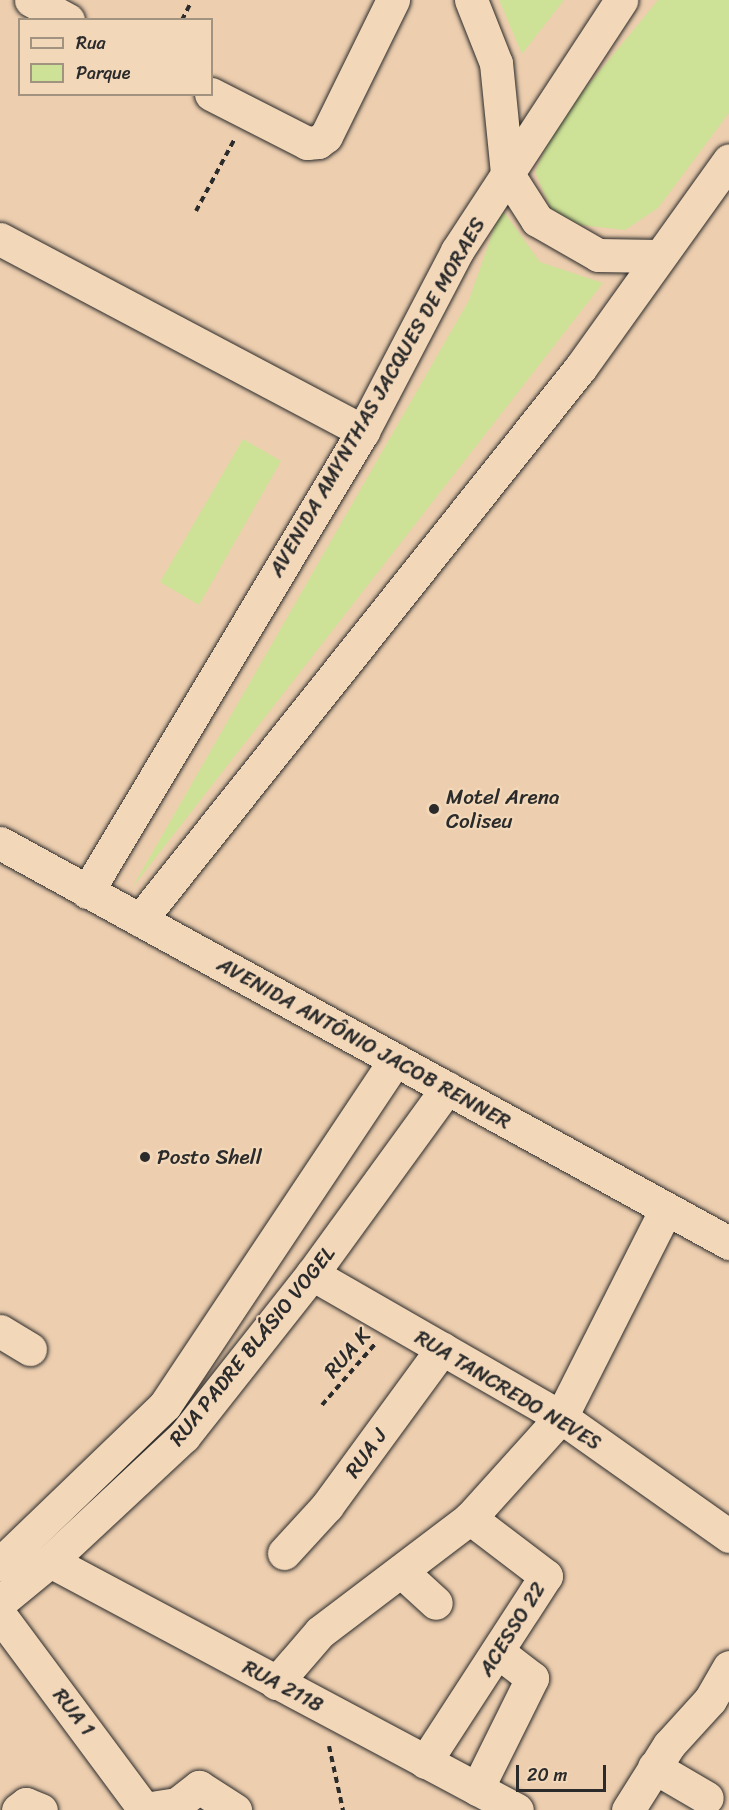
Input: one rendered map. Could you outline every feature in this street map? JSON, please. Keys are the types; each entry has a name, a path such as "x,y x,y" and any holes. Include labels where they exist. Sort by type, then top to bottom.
{"street":[{"path":"31,0 64,18"},
{"path":"213,95 307,143 318,142 326,136 393,0"},
{"path":"471,0 496,63 507,172 537,220 598,255 659,256"},
{"name":"AVENIDA AMYNTHAS JACQUES DE MORAES","path":"87,892 363,431 457,251 621,0"},
{"path":"140,920 581,367 729,160"},
{"path":"0,239 363,431"},
{"name":"AVENIDA ANTÔNIO JACOB RENNER","path":"0,843 729,1243"},
{"name":"RUA PADRE BLÁSIO VOGEL","path":"0,1564 165,1405 395,1060"},
{"name":"RUA PADRE BLÁSIO VOGEL","path":"0,1602 50,1561 184,1436 312,1274 447,1088"},
{"path":"276,1683 320,1632 470,1518 561,1417 666,1209"},
{"name":"RUA TANCREDO NEVES","path":"312,1274 561,1417 729,1536"},
{"path":"0,1330 30,1349"},
{"name":"RUA J","path":"284,1553 327,1506 442,1349"},
{"name":"ACESSO 22","path":"425,1761 546,1576 470,1518"},
{"name":"RUA 2118","path":"50,1561 517,1810"},
{"path":"401,1570 436,1603"},
{"name":"RUA 1","path":"0,1616 144,1810"},
{"path":"477,1788 532,1678 498,1652"},
{"path":"628,1810 669,1745 710,1701 729,1667"},
{"path":"654,1767 707,1798"},
{"path":"144,1810 177,1804 199,1787 235,1810"},
{"path":"18,1810 26,1804 41,1810"}],"path":[{"path":"183,18 191,2"},
{"path":"196,211 248,113"},
{"name":"RUA K","path":"322,1405 395,1322"},
{"path":"321,1707 343,1810"}],"green space":[{"path":"499,0 564,0 522,54"},
{"path":"658,0 729,0 729,113 658,208 625,230 580,225 551,209 535,172 556,124"},
{"path":"501,208 540,262 603,283 132,888 469,300"},
{"path":"243,439 281,461 199,605 160,582"}],"place":[{"name":"Motel Arena Coliseu","path":"434,809"},
{"name":"Posto Shell","path":"145,1157"}]}
